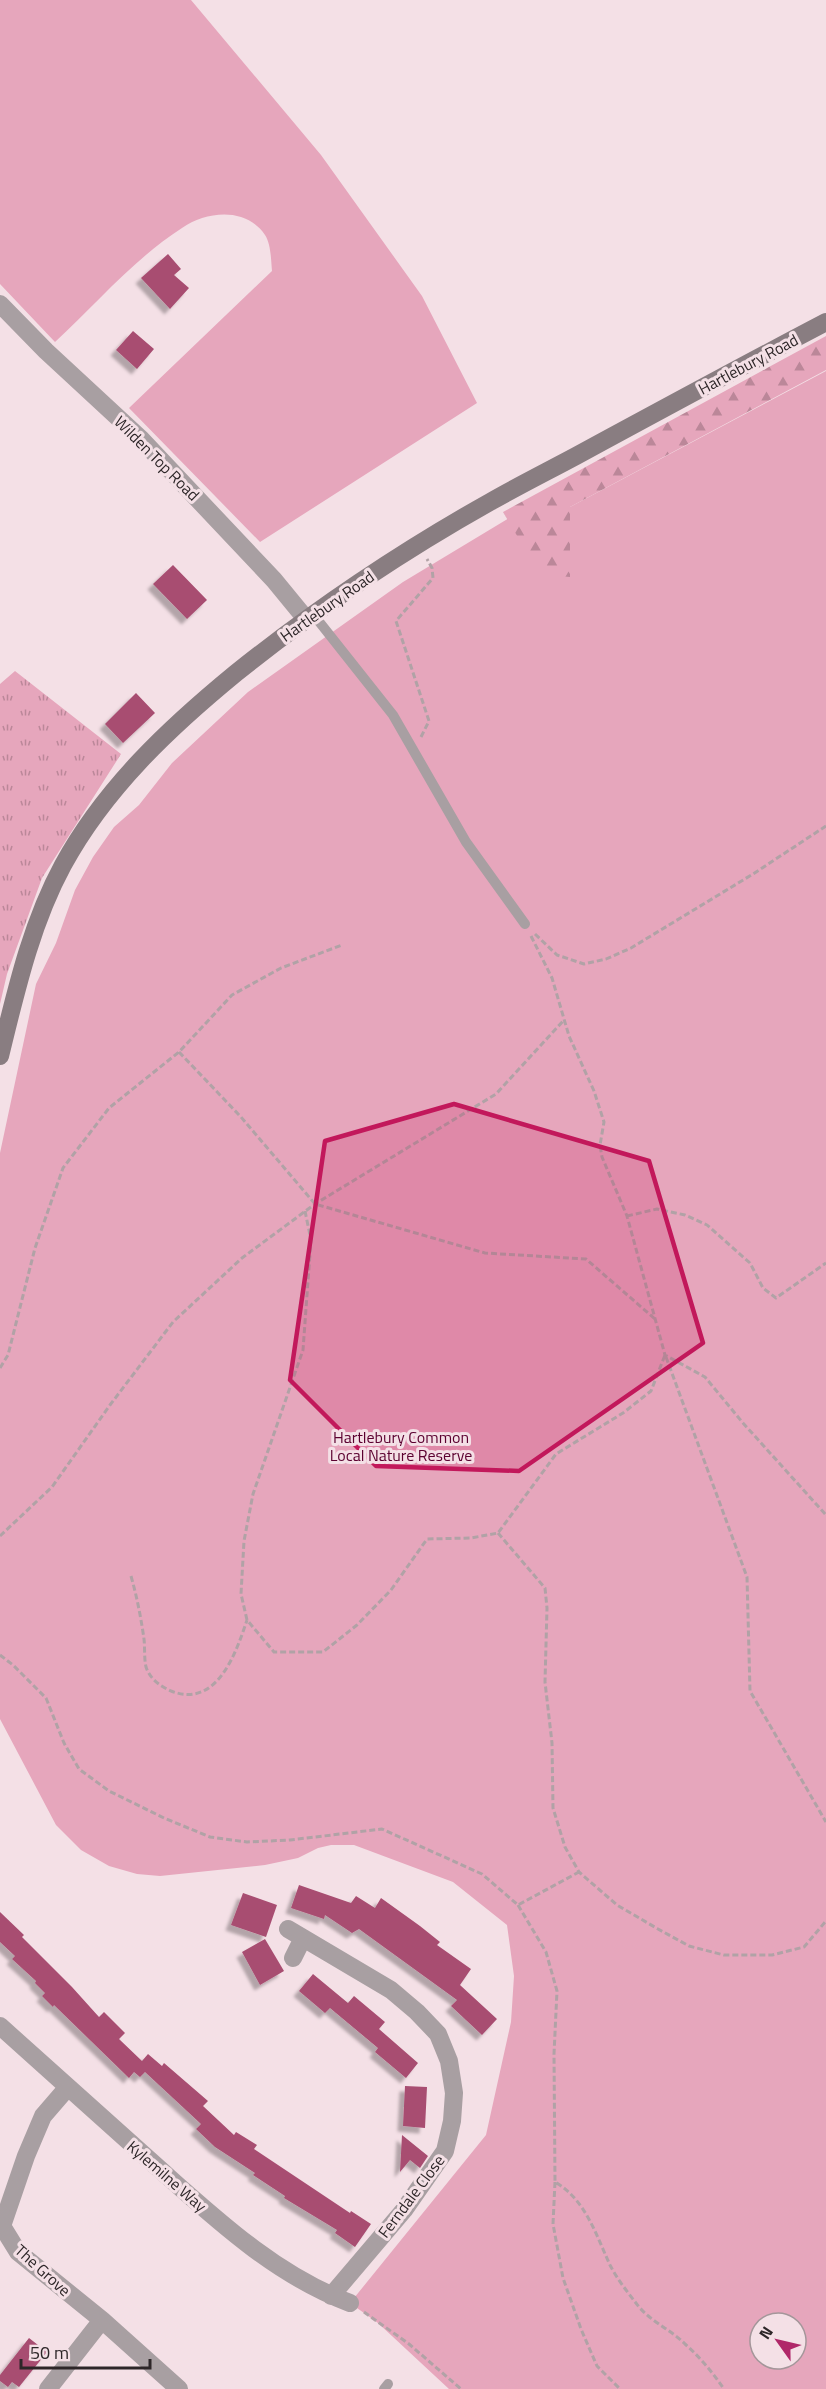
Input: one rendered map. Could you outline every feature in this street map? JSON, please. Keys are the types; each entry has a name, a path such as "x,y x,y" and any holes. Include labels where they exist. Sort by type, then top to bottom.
{"main road":[{"name":"Hartlebury Road","path":"0,1056 19,978 37,922 63,865 101,806 135,765 185,716 309,617 420,543 489,502 826,322"}],"street":[{"name":"Wilden Top Road","path":"0,304 46,351 140,438 309,617"},
{"name":"Ferndale Close","path":"293,1958 295,1934 391,1990 438,2034 449,2061 454,2093 452,2121 445,2151 404,2210 331,2296"},
{"name":"Kylemilne Way","path":"0,2026 222,2224 283,2270 331,2296 350,2303"},
{"name":"The Grove","path":"68,2087 43,2116 1,2225 18,2252 102,2320 180,2389"},
{"path":"48,2389 102,2320"}],"lane":[{"path":"309,617 393,715 466,842 525,924"}],"path":[{"path":"413,751 429,721 396,621 433,578 432,568 420,543"},
{"path":"525,924 557,955 584,964 606,959 631,948 753,874 826,826"},
{"path":"525,924 552,978 564,1020 604,1122 600,1145 602,1157 627,1216 665,1355 747,1577 750,1691 826,1822"},
{"path":"0,1368 8,1355 35,1248 63,1168 110,1108 179,1052 232,995 281,968 342,945"},
{"path":"0,1536 52,1487 173,1322 242,1258 315,1204 496,1094 564,1020"},
{"path":"179,1052 241,1117 315,1204 485,1252 586,1259 655,1319"},
{"path":"627,1216 657,1209 685,1215 707,1225 750,1263 763,1288 776,1298 826,1263"},
{"path":"131,1576 138,1604 146,1667 159,1686 179,1694 200,1693 216,1683 236,1652 246,1620 241,1594 244,1541 253,1494 303,1350 311,1240 305,1211"},
{"path":"246,1620 274,1652 323,1652 357,1625 391,1590 428,1539 471,1538 498,1533 556,1454 623,1413 651,1391 665,1355"},
{"path":"665,1355 705,1377 742,1423 826,1515"},
{"path":"498,1533 545,1588 547,1608 545,1682 552,1743 553,1808 565,1847 579,1872 617,1905 658,1929 690,1946 724,1955 772,1955 804,1947 826,1921"},
{"path":"0,1655 46,1698 64,1743 79,1769 109,1791 164,1818 210,1836 247,1842 290,1840 382,1830 482,1874 518,1905 546,1952 557,1991 554,2054 553,2224 563,2278 597,2366 620,2389"},
{"path":"518,1905 579,1872"},
{"path":"555,2182 563,2186 588,2216 611,2267 639,2308 664,2330 684,2342 705,2363 724,2389"},
{"path":"350,2303 409,2344 461,2389"}],"highlighted area":[{"path":"454,1104 649,1161 703,1343 519,1471 376,1466 290,1380 325,1141"}],"green space":[{"path":"0,0 191,0 321,155 422,296 477,403 260,542 129,408 272,271 267,239 257,226 237,216 214,215 192,222 148,253 55,342 0,284"},
{"path":"826,336 826,370 570,507 570,577 548,575 519,539 503,512"},
{"name":"Hartlebury Common Local Nature Reserve","path":"826,371 826,2389 449,2389 378,2323 350,2303 486,2135 511,2022 514,1976 507,1925 453,1882 354,1845 331,1845 318,1848 298,1858 265,1865 160,1876 137,1874 109,1866 81,1850 56,1825 0,1719 0,1153 36,984 56,943 75,890 93,857 114,827 139,805 172,763 248,692 403,582 524,509 570,507"},
{"path":"15,671 121,754 42,878 7,974 0,1004 0,684"}],"building":[{"path":"168,254 181,269 174,275 189,288 170,309 141,278"},
{"path":"133,331 154,349 137,369 116,350"},
{"path":"173,565 207,600 187,619 153,584"},
{"path":"136,693 155,713 123,743 105,724"},
{"path":"299,1885 351,1903 356,1896 375,1908 381,1898 440,1942 437,1945 471,1969 460,1985 497,2019 482,2035 451,2006 457,2000 359,1929 352,1933 325,1915 324,1919 291,1908"},
{"path":"243,1893 277,1905 266,1937 231,1925"},
{"path":"0,1912 99,2017 104,2012 125,2033 119,2039 142,2061 148,2054 162,2066 164,2063 208,2101 203,2106 234,2135 236,2132 257,2145 254,2149 350,2213 351,2211 371,2224 355,2247 335,2233 337,2230 284,2198 285,2196 253,2175 255,2173 215,2147 196,2129 201,2124 145,2072 140,2077 134,2072 129,2078 54,2005 53,2007 42,1996 45,1993 35,1983 36,1981 12,1959 15,1956 0,1942"},
{"path":"265,1939 284,1971 260,1985 242,1952"},
{"path":"313,1974 348,2003 354,1996 385,2022 379,2029 418,2063 406,2078 375,2052 378,2048 330,2008 325,2013 299,1991"},
{"path":"405,2086 427,2087 425,2128 403,2126"},
{"path":"402,2135 428,2156 420,2168 410,2160 400,2172"},
{"path":"29,2338 47,2352 19,2387 12,2382 8,2387 0,2381 0,2375"}]}
